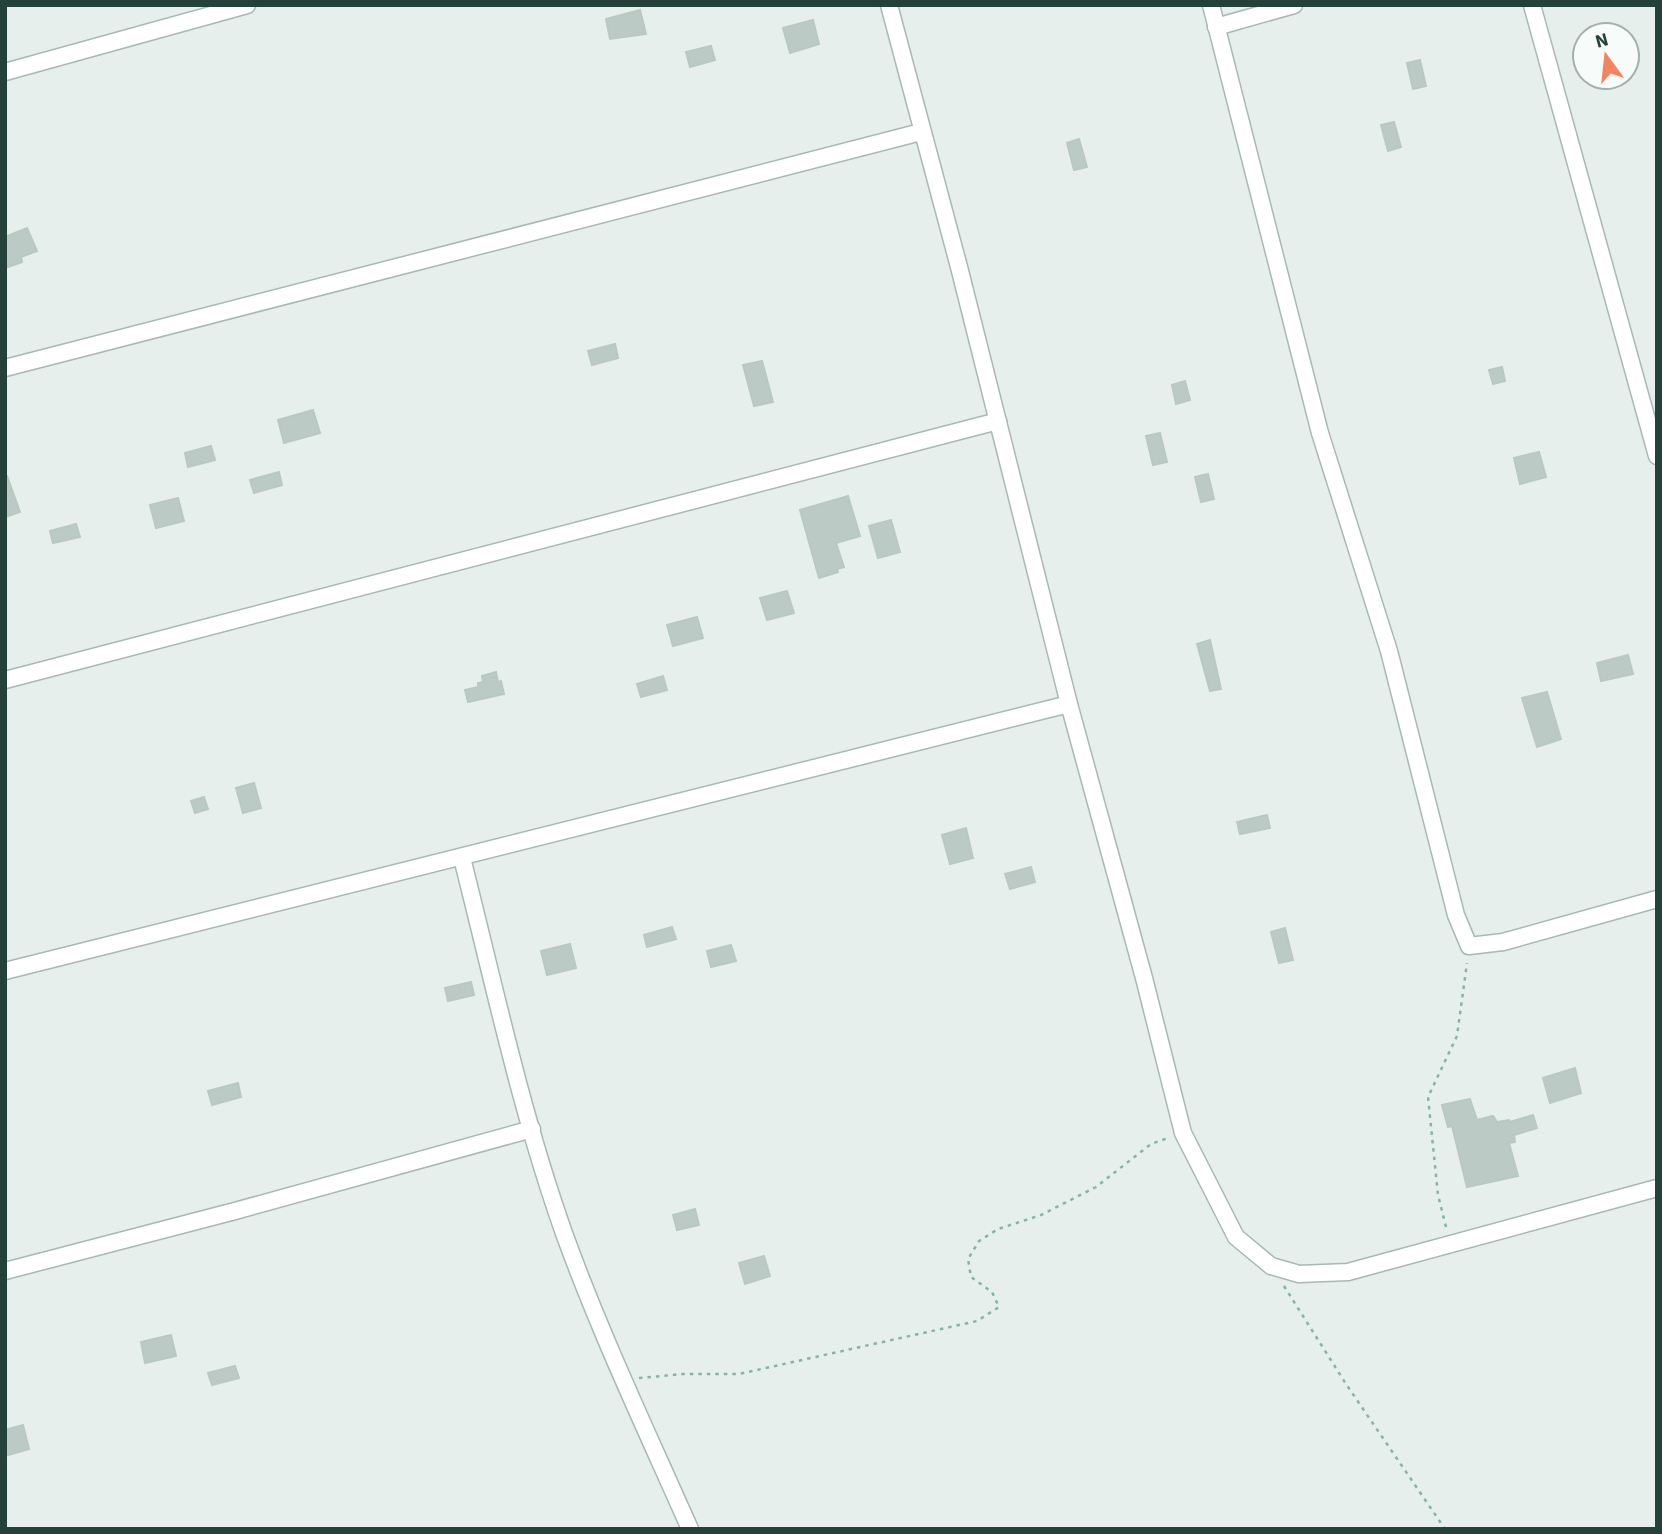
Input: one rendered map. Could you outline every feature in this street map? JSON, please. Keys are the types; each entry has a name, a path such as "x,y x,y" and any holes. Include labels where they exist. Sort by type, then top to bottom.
{"street":[{"path":"5,72 247,5"},
{"path":"889,5 1069,704 1144,978 1183,1133 1236,1237 1271,1266 1299,1274 1348,1272 1657,1188"},
{"path":"1210,5 1320,433 1389,651 1456,915 1469,946 1503,942 1657,900"},
{"path":"1216,27 1294,5"},
{"path":"1532,5 1657,456"},
{"path":"5,368 921,132"},
{"path":"5,680 998,421"},
{"path":"5,971 1069,704"},
{"path":"462,858 532,1129 565,1234 690,1529"},
{"path":"5,1271 235,1212 532,1129"}],"path":[{"path":"1450,1244 1438,1195 1428,1097 1457,1036 1469,946"},
{"path":"625,1380 683,1374 739,1374 976,1321 999,1307 992,1292 971,1277 968,1259 979,1241 998,1229 1041,1215 1096,1187 1151,1144 1183,1133"},
{"path":"1271,1266 1346,1384 1445,1529"}],"building":[{"path":"640,10 646,34 610,39 606,19"},
{"path":"813,20 819,44 790,53 783,28"},
{"path":"711,46 715,60 690,67 686,52"},
{"path":"1420,60 1426,86 1413,89 1407,63"},
{"path":"1394,122 1401,147 1388,151 1381,125"},
{"path":"1079,139 1087,167 1074,170 1067,143"},
{"path":"27,228 37,251 21,257 22,262 5,268 5,237"},
{"path":"615,344 618,358 592,365 588,351"},
{"path":"762,361 773,402 754,406 743,365"},
{"path":"1502,367 1505,381 1493,384 1489,370"},
{"path":"1185,381 1190,400 1176,404 1172,385"},
{"path":"313,410 320,433 284,443 278,420"},
{"path":"1160,433 1167,462 1153,465 1146,436"},
{"path":"211,446 215,460 188,467 185,453"},
{"path":"1539,452 1546,477 1520,484 1514,458"},
{"path":"279,472 282,485 254,493 250,480"},
{"path":"1208,474 1214,499 1201,502 1195,477"},
{"path":"5,476 20,512 5,517"},
{"path":"848,496 860,536 836,543 844,567 837,569 838,572 819,578 800,510"},
{"path":"178,498 184,521 156,528 150,505"},
{"path":"891,520 900,552 878,558 869,526"},
{"path":"76,524 80,537 53,543 50,531"},
{"path":"787,591 794,613 767,620 760,598"},
{"path":"697,617 703,638 673,646 667,625"},
{"path":"1210,640 1221,689 1210,691 1197,644"},
{"path":"1628,655 1633,674 1601,681 1597,663"},
{"path":"496,672 504,694 468,702 465,690 478,687 478,683 483,682 482,676"},
{"path":"663,676 667,690 641,697 637,684"},
{"path":"1547,692 1561,739 1537,747 1522,698"},
{"path":"254,783 261,808 243,813 236,788"},
{"path":"204,797 208,809 195,813 191,801"},
{"path":"1267,815 1270,828 1240,834 1237,822"},
{"path":"966,828 973,858 950,864 942,835"},
{"path":"1031,867 1035,882 1010,889 1005,874"},
{"path":"672,927 676,939 647,947 644,935"},
{"path":"1285,928 1293,960 1279,963 1271,932"},
{"path":"570,944 576,968 547,975 541,951"},
{"path":"731,945 736,961 711,967 707,951"},
{"path":"471,982 474,995 448,1001 445,988"},
{"path":"1575,1068 1581,1093 1550,1103 1543,1078"},
{"path":"238,1083 241,1097 212,1105 208,1091"},
{"path":"1470,1099 1477,1120 1493,1116 1497,1122 1510,1122 1533,1115 1537,1128 1514,1135 1515,1142 1509,1143 1518,1176 1467,1187 1452,1126 1448,1127 1442,1105"},
{"path":"695,1209 699,1225 677,1230 673,1215"},
{"path":"764,1256 770,1276 745,1284 739,1263"},
{"path":"171,1335 176,1356 145,1363 141,1342"},
{"path":"235,1366 239,1378 212,1385 208,1373"},
{"path":"23,1425 29,1449 5,1456 5,1430"}]}
